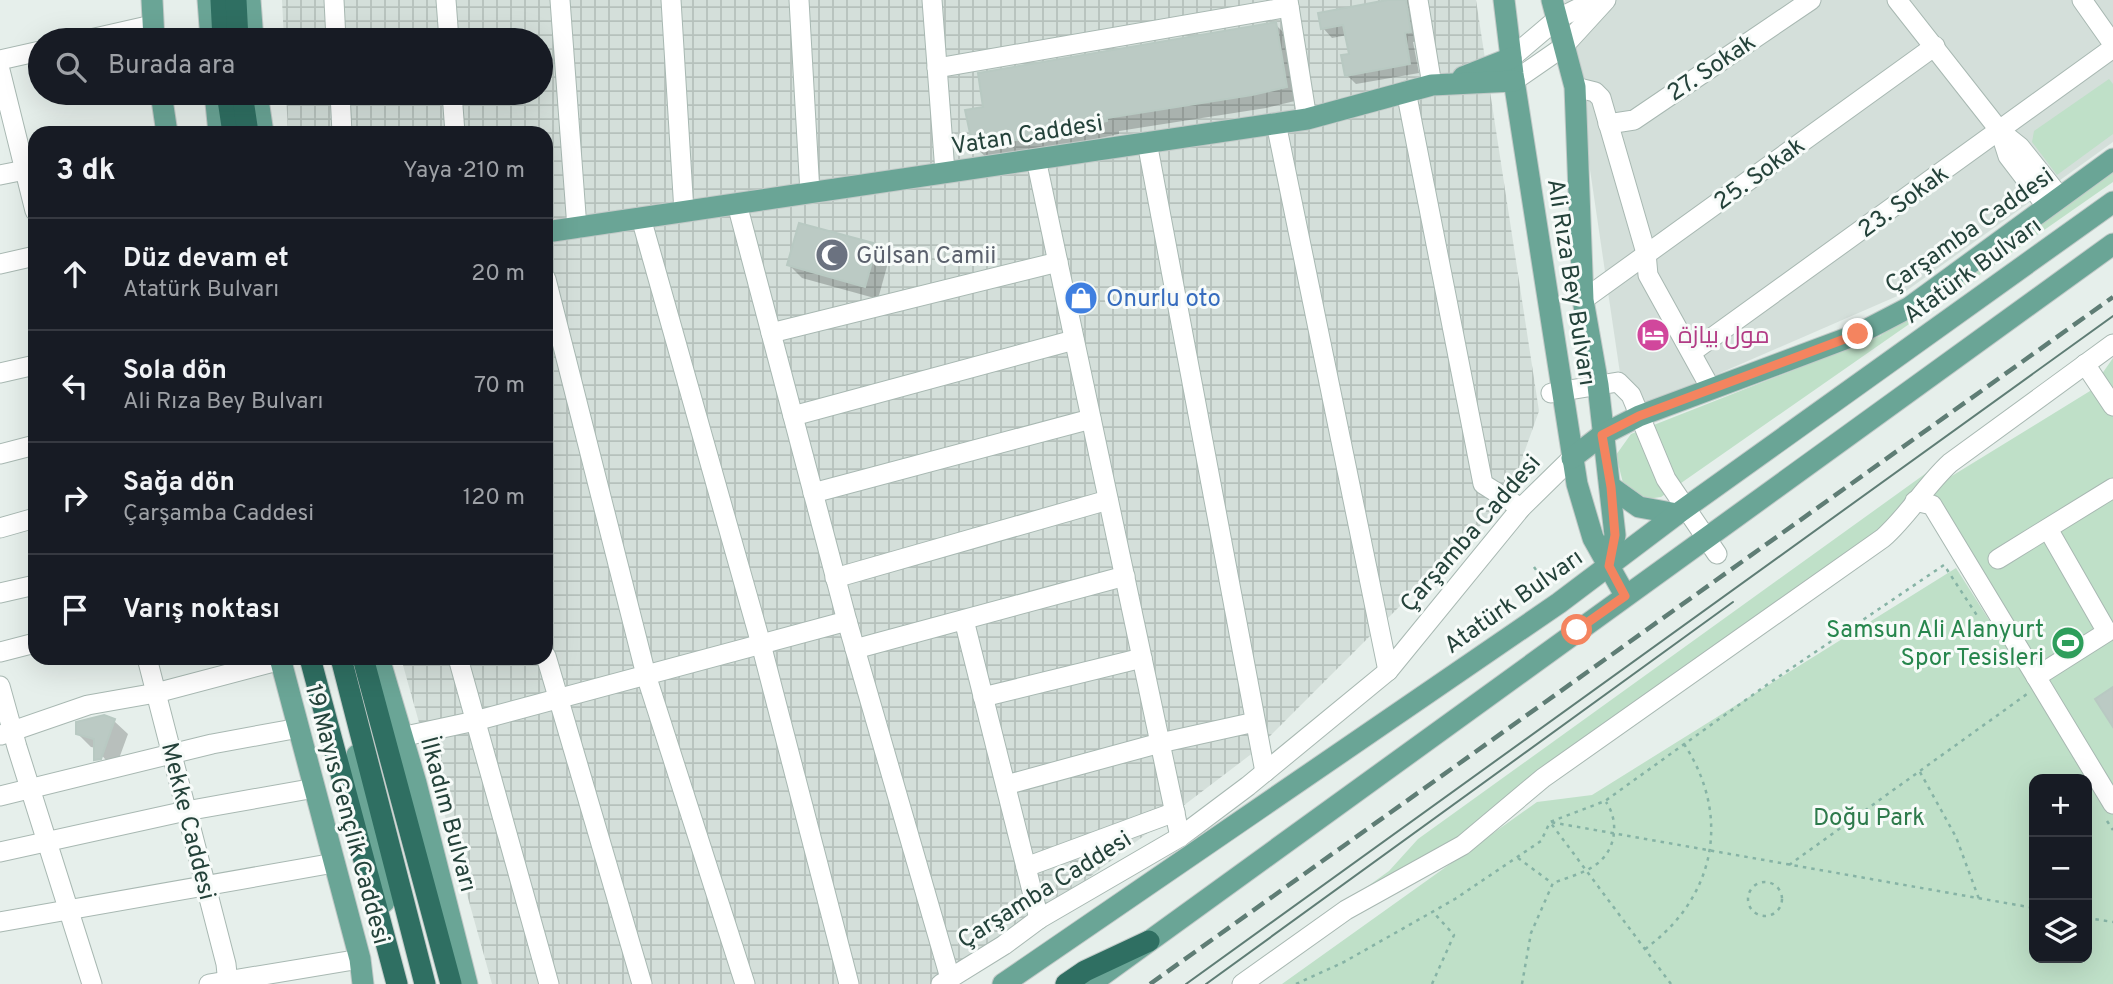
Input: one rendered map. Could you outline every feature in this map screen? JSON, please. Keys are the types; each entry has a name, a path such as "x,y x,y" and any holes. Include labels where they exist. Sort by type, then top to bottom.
{"highway":[{"path":"220,0 222,28"},
{"path":"236,0 237,28"},
{"path":"229,105 232,126"},
{"path":"244,105 247,126"},
{"path":"312,665 397,984"},
{"path":"343,665 425,984"},
{"name":"İlkadım Bulvarı","path":"365,665 451,984"},
{"path":"1066,984 1085,971 1149,941"}],"main road":[{"path":"152,0 153,28"},
{"path":"208,0 210,28"},
{"path":"250,0 252,28"},
{"name":"Ali Rıza Bey Bulvarı","path":"1504,0 1557,393 1590,529 1625,596"},
{"name":"Ali Rıza Bey Bulvarı","path":"1554,10 1575,87 1583,300 1598,385 1615,535 1609,566"},
{"path":"1440,84 1511,58"},
{"name":"Vatan Caddesi","path":"553,231 1307,119 1440,84 1514,81"},
{"path":"163,105 166,126"},
{"path":"216,105 218,126"},
{"path":"259,105 263,126"},
{"name":"Çarşamba Caddesi","path":"1572,458 1602,435 1639,416 1858,334 1899,312 2113,159"},
{"name":"Atatürk Bulvarı","path":"1003,984 1609,566 1681,511 2113,202"},
{"path":"1090,984 1625,596 1712,546 2113,244"},
{"path":"1611,487 1639,506 1681,511"},
{"name":"19 Mayıs Gençlik Caddesi","path":"282,665 360,959 363,984"},
{"path":"333,665 351,718 397,984"},
{"name":"İlkadım Bulvarı","path":"381,665 416,783 467,984"}],"street":[{"path":"334,0 335,28"},
{"path":"446,0 448,28"},
{"path":"560,0 577,228"},
{"path":"671,0 684,212"},
{"path":"799,0 810,193"},
{"path":"932,0 945,172"},
{"path":"1418,0 1440,84"},
{"path":"1511,58 1554,10 1595,0"},
{"path":"1514,81 1563,47 1606,0"},
{"name":"27. Sokak","path":"1608,124 1634,120 1811,0"},
{"path":"1897,0 2000,131 2020,147 2054,202"},
{"path":"2088,2 2113,46"},
{"path":"937,68 1288,3 1307,119"},
{"name":"25. Sokak","path":"1583,300 1935,46"},
{"name":"23. Sokak","path":"1692,352 2000,131 2113,46"},
{"path":"0,60 28,54"},
{"path":"0,70 28,162"},
{"path":"1575,87 1595,92 1601,98 1646,253 1648,275 1711,389"},
{"path":"1406,91 1483,484 1521,508"},
{"path":"341,105 342,126"},
{"path":"453,105 454,126"},
{"path":"1276,123 1388,671"},
{"path":"1147,142 1265,772"},
{"path":"1036,159 1180,837"},
{"path":"0,175 28,169"},
{"path":"737,204 835,578 946,981"},
{"path":"641,218 761,644 849,984"},
{"path":"0,264 28,258"},
{"path":"771,333 1058,262"},
{"path":"553,307 646,675 745,984"},
{"path":"793,416 1074,340"},
{"path":"1242,984 1346,910 1463,845 1544,778 1883,538 1906,515 1932,479 1950,463 2113,344"},
{"path":"2085,364 2113,406"},
{"path":"0,373 28,367"},
{"path":"1557,393 1618,382 1630,395 1681,511 1712,546"},
{"path":"813,493 1091,419"},
{"path":"0,454 28,447"},
{"name":"Çarşamba Caddesi","path":"946,981 1004,945 1039,919 1180,837 1265,772 1388,671 1521,508 1572,458"},
{"path":"1998,559 2113,488"},
{"path":"835,578 1108,500"},
{"path":"1915,501 1932,505 2031,685 2113,804"},
{"path":"0,528 28,520"},
{"path":"2031,685 2108,632 2048,529"},
{"path":"855,649 1125,576"},
{"path":"0,593 28,587"},
{"path":"964,620 1039,919"},
{"path":"401,737 475,721 847,621"},
{"path":"0,652 28,645"},
{"path":"984,696 1142,657"},
{"name":"Mekke Caddesi","path":"149,665 206,887 222,983"},
{"path":"6,734 88,705 156,693 258,665"},
{"path":"460,665 549,984"},
{"path":"549,665 642,984"},
{"path":"0,686 6,734 30,789 92,984"},
{"path":"1006,785 1160,743 1255,722"},
{"path":"0,796 212,744 299,727"},
{"path":"0,852 186,811 315,788"},
{"path":"1026,866 1175,812"},
{"path":"0,922 334,863"},
{"path":"222,983 360,959"}],"path":[{"path":"1296,984 1344,962 1433,912 1518,858 1541,841 1550,822 1605,800 1944,565 1981,623"},
{"path":"2031,685 2042,702"},
{"path":"2031,685 2042,702"},
{"path":"1789,865 1919,771 2031,685"},
{"path":"1645,949 1671,928 1692,901 1706,870 1710,851 1711,821 1706,788 1684,744"},
{"path":"1919,771 1956,838 1979,899"},
{"path":"1522,984 1531,933 1553,883 1586,870 1602,859 1612,843 1615,834 1613,816 1605,800"},
{"path":"1550,822 2029,907"},
{"path":"1550,822 1671,984"},
{"path":"1518,858 1553,883"},
{"path":"1764,881 1780,890 1782,901 1776,912 1765,916 1754,913 1747,903 1749,891 1764,881"},
{"path":"1432,984 1454,935 1433,912"},
{"path":"2092,919 2113,922"}],"shaded area":[{"path":"282,0 1476,0 1539,411 1508,498 1254,752 949,984 492,984 403,665 553,665 553,126 288,126 287,105 553,105 553,28 283,28"},
{"path":"1565,0 2113,0 2113,142 1902,294 1626,414"}],"green space":[{"path":"2109,79 2113,84 2113,134 2057,175 2032,142 2034,131"},
{"path":"2113,171 2113,182 1661,497 1647,499 1623,483 1616,455 1631,434 1880,336"},
{"name":"Samsun Ali Alanyurt Spor Tesisleri","path":"2113,358 2113,794 1934,493 1942,482 2090,391"},
{"path":"1936,466 1893,519 1457,839 1357,894 1389,871 1418,839"},
{"name":"Doğu Park","path":"1956,568 2087,774 2029,774 2029,963 2092,963 2092,781 2113,814 2113,984 1282,984 1537,802 1592,795"}],"building":[{"path":"1387,0 1406,0 1411,32 1405,33 1410,64 1345,76 1341,55 1349,54 1343,25 1321,29 1318,13"},
{"path":"1276,22 1287,87 1107,118 1107,121 1036,137 973,147 965,110 983,107 978,73"},
{"name":"Gülsan Camii","path":"799,223 877,244 865,287 787,265"},
{"path":"2113,687 2113,727 2095,699"},
{"path":"104,715 115,719 101,759 94,760 94,739 76,734 76,722"}],"tram line":[{"path":"1186,984 2113,316"},
{"path":"1206,984 1733,602"}],"railway":[{"path":"1150,984 2113,297"}],"place":[{"name":"Gülsan Camii","path":"832,255"},
{"name":"Onurlu oto","path":"1081,298"},
{"name":"مول بيازة","path":"1653,335"},
{"name":"Samsun Ali Alanyurt Spor Tesisleri","path":"2068,643"}],"route":[{"path":"1577,630 1625,596 1609,566 1615,535 1611,487 1602,435 1639,416 1858,334"}]}
